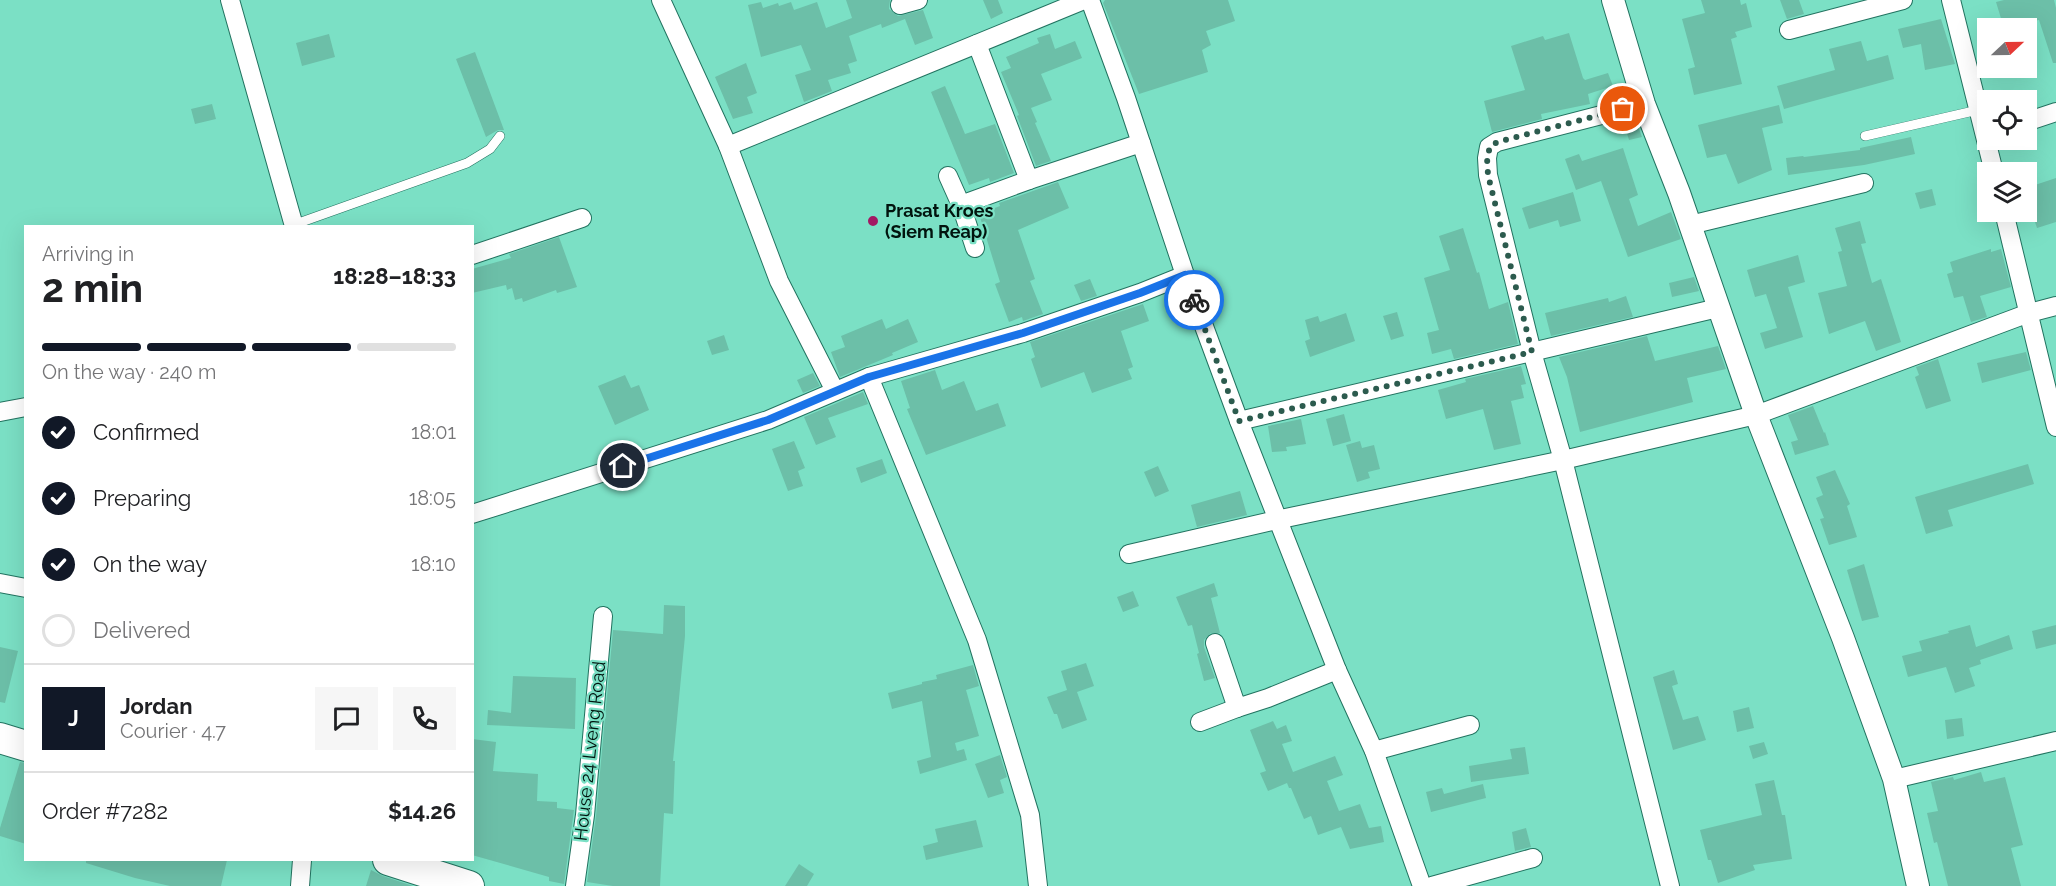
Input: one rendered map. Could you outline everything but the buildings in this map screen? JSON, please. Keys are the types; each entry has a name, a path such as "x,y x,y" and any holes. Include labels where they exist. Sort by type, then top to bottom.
{"highway":[{"path":"0,738 24,745"},
{"path":"391,861 469,886"}],"street":[{"path":"230,0 293,225"},
{"path":"661,0 728,146 779,281 835,392"},
{"path":"900,5 918,0"},
{"path":"728,146 1084,0"},
{"path":"1090,0 1185,275 1276,520 1337,670 1374,751 1422,886"},
{"path":"1613,0 1644,104 1690,225 1756,415 1843,638 1894,779 1918,886"},
{"path":"1789,30 1903,0"},
{"path":"1951,0 1977,106"},
{"path":"977,44 1029,180"},
{"path":"1644,104 1497,142 1490,147 1487,158 1488,175 1532,352 1563,460 1671,886"},
{"path":"2037,118 2056,112"},
{"path":"961,205 1141,143"},
{"path":"948,176 961,205 975,248"},
{"path":"1690,225 1864,183"},
{"path":"474,254 582,218"},
{"path":"2006,222 2056,426"},
{"path":"474,513 768,420 869,377 1023,333 1185,275"},
{"path":"1129,554 1276,520 1563,460 1756,415 2029,313 2056,306"},
{"path":"1239,421 1718,308"},
{"path":"869,377 977,640 1030,815 1038,886"},
{"path":"0,412 24,407"},
{"path":"0,582 24,588"},
{"name":"House 24 Lveng Road","path":"575,886 585,815 603,616"},
{"path":"1215,643 1237,708"},
{"path":"1200,722 1337,670"},
{"path":"1374,751 1470,725"},
{"path":"1894,779 2056,741"},
{"path":"1432,886 1533,858"},
{"path":"300,886 302,861"}],"lane":[{"path":"1865,136 1977,110"},
{"path":"296,225 467,163 490,149 500,136"}],"way so far":[{"path":"1194,300 1239,421 1532,352 1488,175 1487,158 1490,147 1497,142 1623,109"}],"place":[{"name":"Prasat Kroes (Siem Reap)","path":"873,221"}],"route":[{"path":"623,466 768,420 869,377 1023,333 1185,275 1194,300"}]}
